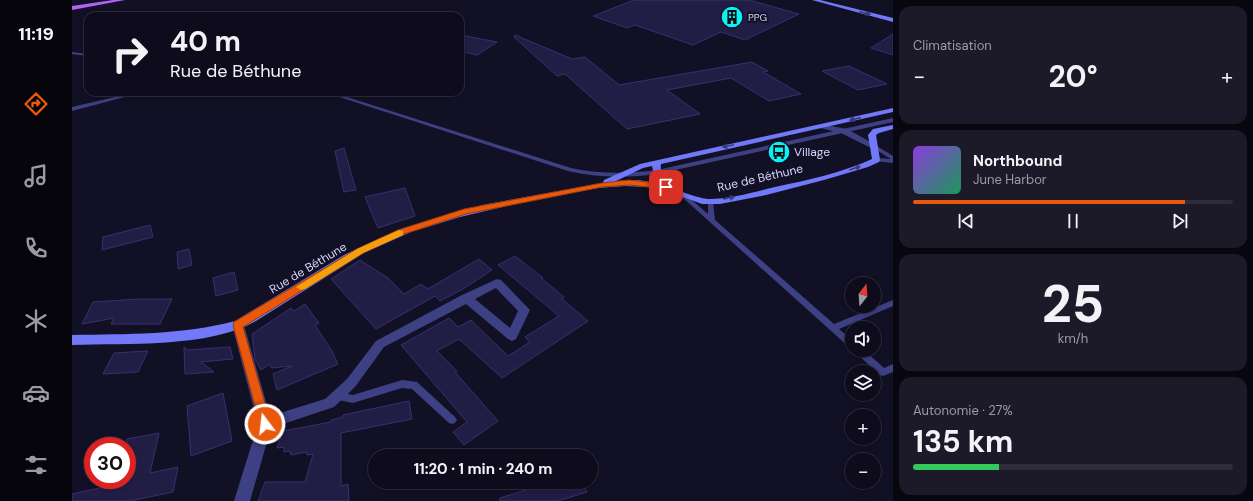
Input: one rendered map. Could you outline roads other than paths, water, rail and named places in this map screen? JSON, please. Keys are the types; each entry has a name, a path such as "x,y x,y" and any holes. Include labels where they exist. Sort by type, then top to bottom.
{"main road":[{"path":"72,8 123,0"}],"street":[{"path":"814,0 893,20"},
{"path":"836,0 893,14"},
{"name":"Rue de Béthune","path":"602,185 640,166 893,110"},
{"path":"823,126 844,131 872,145"},
{"path":"876,160 872,145 872,135 876,131 893,127"},
{"name":"Rue de Béthune","path":"72,340 187,335 238,325 360,251 401,232 464,212 602,185 641,183 666,187 698,201 711,202 752,194 848,170 876,160"},
{"path":"656,162 655,168 658,179 666,187"},
{"path":"265,424 330,402 351,383 380,344 466,298 497,283 524,310 512,336 466,298"},
{"path":"238,325 265,424 242,501"}],"lane":[{"path":"72,52 84,54"},
{"path":"72,109 126,96"},
{"path":"339,96 570,170 597,175 620,176 657,172 893,120"},
{"path":"872,145 893,158"},
{"path":"876,160 893,161"},
{"path":"684,196 845,339"},
{"path":"711,202 712,222"},
{"path":"832,328 893,303"},
{"path":"866,357 883,372 893,368"},
{"path":"337,396 353,399 402,384 414,385 452,420"}],"place":[{"name":"PPG","path":"732,17"},
{"name":"Village","path":"779,152"}]}
